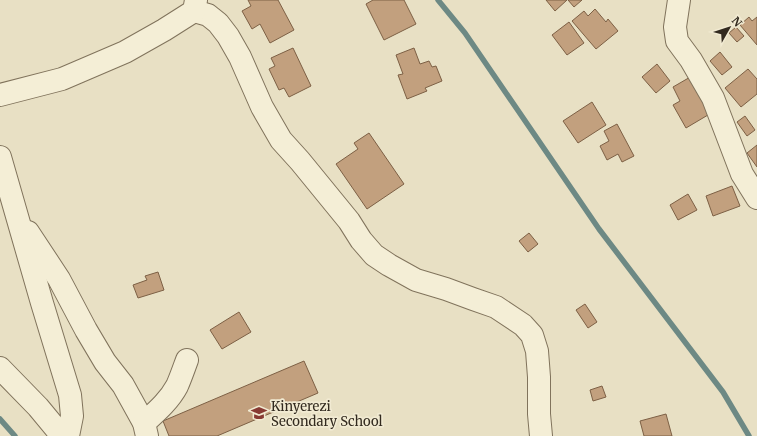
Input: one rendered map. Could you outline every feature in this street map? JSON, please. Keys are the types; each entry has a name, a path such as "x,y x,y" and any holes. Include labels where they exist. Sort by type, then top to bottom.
{"street":[{"path":"679,0 675,27 677,41 691,60 713,98 742,174 757,198"},
{"path":"0,95 62,80 124,52 164,30 195,5 218,23 228,36 240,57 262,107 281,140 300,161 374,255 416,280 496,307 523,325 532,335 537,351 541,436"},
{"path":"0,157 70,395 72,416 68,436"},
{"path":"16,214 59,279 86,330 122,385 145,430 157,412 170,397 188,360"},
{"path":"0,368 38,407 62,436"}],"building":[{"path":"248,0 278,0 294,30 270,43 260,24 252,29 242,11 251,6"},
{"path":"373,0 404,0 416,24 384,40 366,4"},
{"path":"546,0 567,0 555,11"},
{"path":"568,0 582,0 574,7"},
{"path":"595,9 606,22 608,19 618,31 596,49 572,21 584,11 588,16"},
{"path":"749,17 752,21 757,17 757,45 740,25"},
{"path":"569,22 584,43 567,55 552,35"},
{"path":"736,27 744,36 737,42 729,33"},
{"path":"293,48 311,86 289,97 284,88 279,90 269,69 275,66 271,58"},
{"path":"414,48 420,64 429,61 432,67 436,66 442,81 425,88 427,91 407,99 398,75 403,74 396,55"},
{"path":"720,52 732,67 722,75 710,61"},
{"path":"657,64 670,81 656,93 642,77"},
{"path":"748,69 757,79 757,94 741,107 725,88"},
{"path":"692,76 713,112 686,128 673,105 680,101 673,87"},
{"path":"592,102 606,125 578,143 563,121"},
{"path":"745,116 755,130 747,136 737,122"},
{"path":"617,124 634,156 622,162 618,154 607,160 600,146 609,141 604,131"},
{"path":"369,133 404,184 367,209 336,164 358,149 354,143"},
{"path":"757,145 757,167 747,153"},
{"path":"732,186 740,206 713,216 706,196"},
{"path":"688,194 697,210 678,220 670,205"},
{"path":"529,233 538,244 528,252 519,241"},
{"path":"158,272 164,290 138,298 133,285 147,280 145,276"},
{"path":"585,304 597,322 588,328 576,310"},
{"path":"239,312 251,332 222,349 210,330"},
{"path":"304,361 318,393 217,436 169,436 163,421"},
{"path":"602,386 606,397 593,401 590,390"},
{"path":"666,414 672,436 644,436 640,421"}],"waterway":[{"path":"438,0 465,33 599,229 723,392 749,436"},
{"path":"0,419 15,436"}],"place":[{"name":"Kinyerezi Secondary School","path":"259,413"}]}
